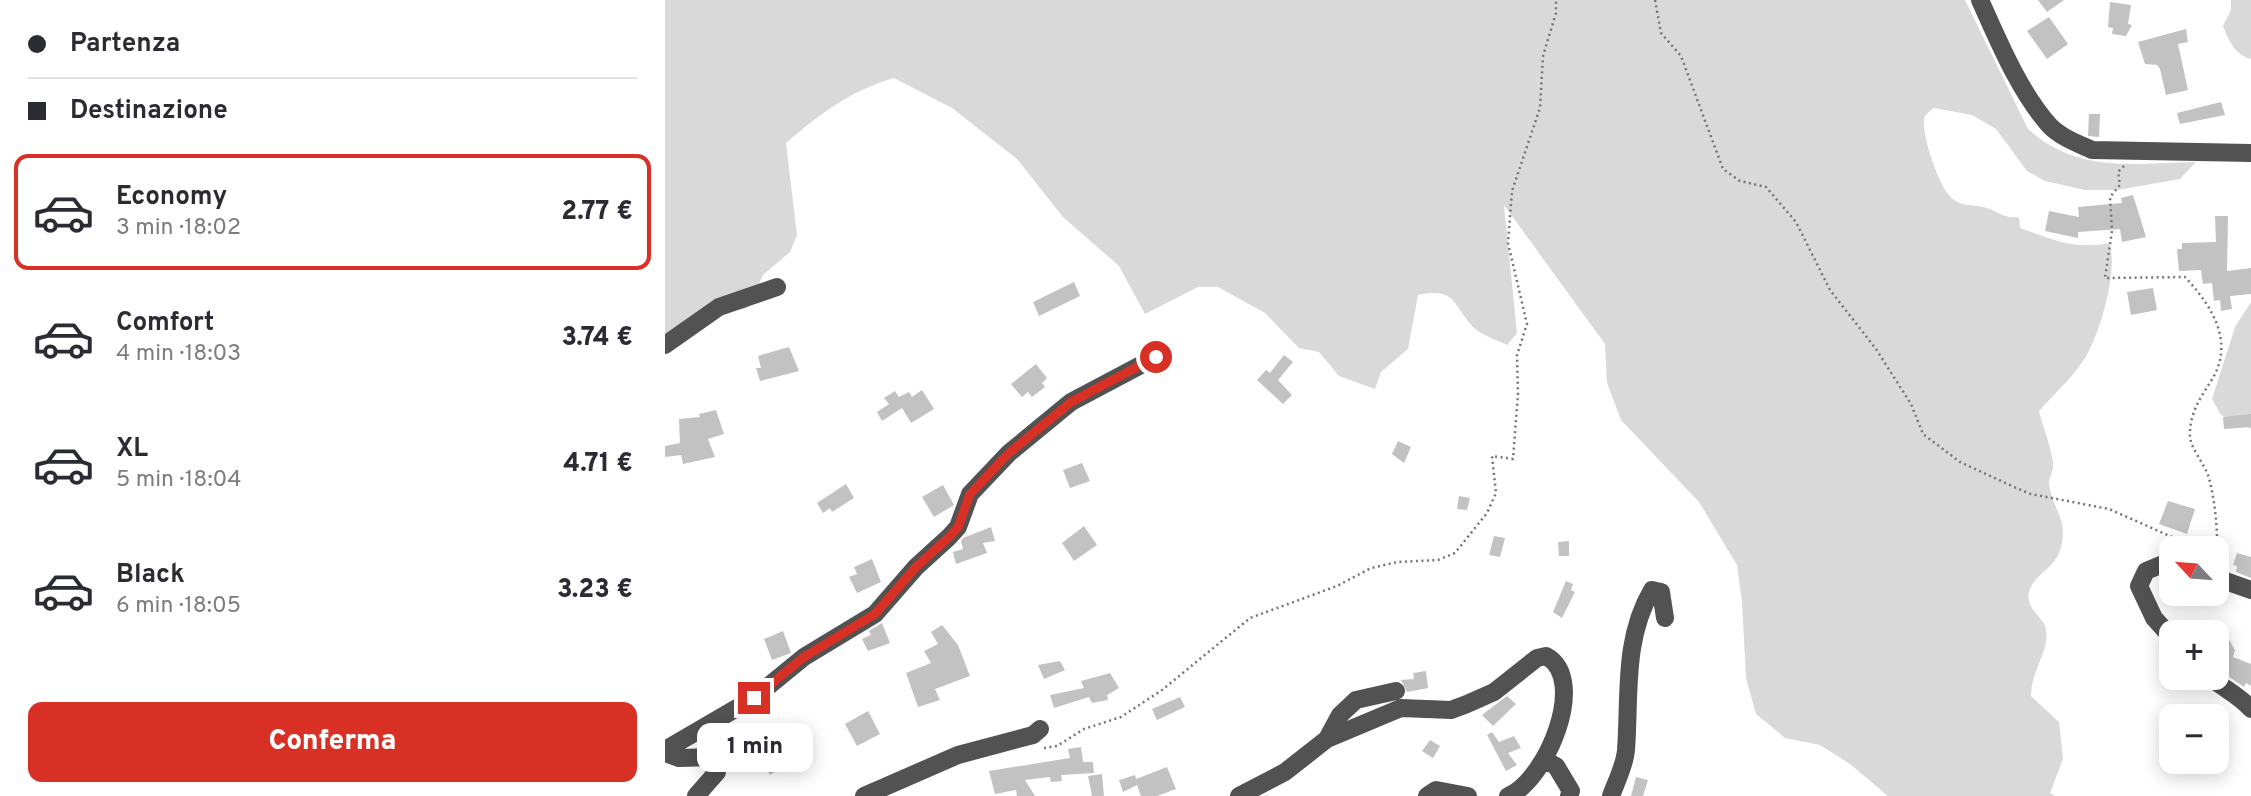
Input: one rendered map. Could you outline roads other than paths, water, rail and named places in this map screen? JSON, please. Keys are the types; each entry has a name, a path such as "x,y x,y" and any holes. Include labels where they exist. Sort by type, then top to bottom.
{"street":[{"path":"1980,0 2029,96 2050,126 2069,140 2092,150 2251,153"},
{"path":"665,345 719,307 777,287"},
{"path":"665,751 754,698 804,657 875,614 916,567 958,527 970,494 1009,453 1071,402 1156,357"},
{"path":"2159,566 2146,571 2139,586 2159,624"},
{"path":"2229,582 2251,590"},
{"path":"1611,796 1626,752 1628,677 1633,649 1640,618 1652,590 1661,592 1665,618"},
{"path":"1239,796 1285,772 1327,739 1401,708 1451,710 1494,692 1537,658 1546,656 1556,662 1561,670 1563,694 1558,726 1546,761 1530,781 1509,796"},
{"path":"2226,690 2241,696 2251,709"},
{"path":"1327,739 1340,715 1356,700 1396,691"},
{"path":"864,796 958,755 1021,739 1040,729"},
{"path":"665,751 679,758 714,757 718,760 717,772 696,796"},
{"path":"1546,761 1556,766 1571,790 1569,796"},
{"path":"1427,796 1436,790 1468,796"}]}
